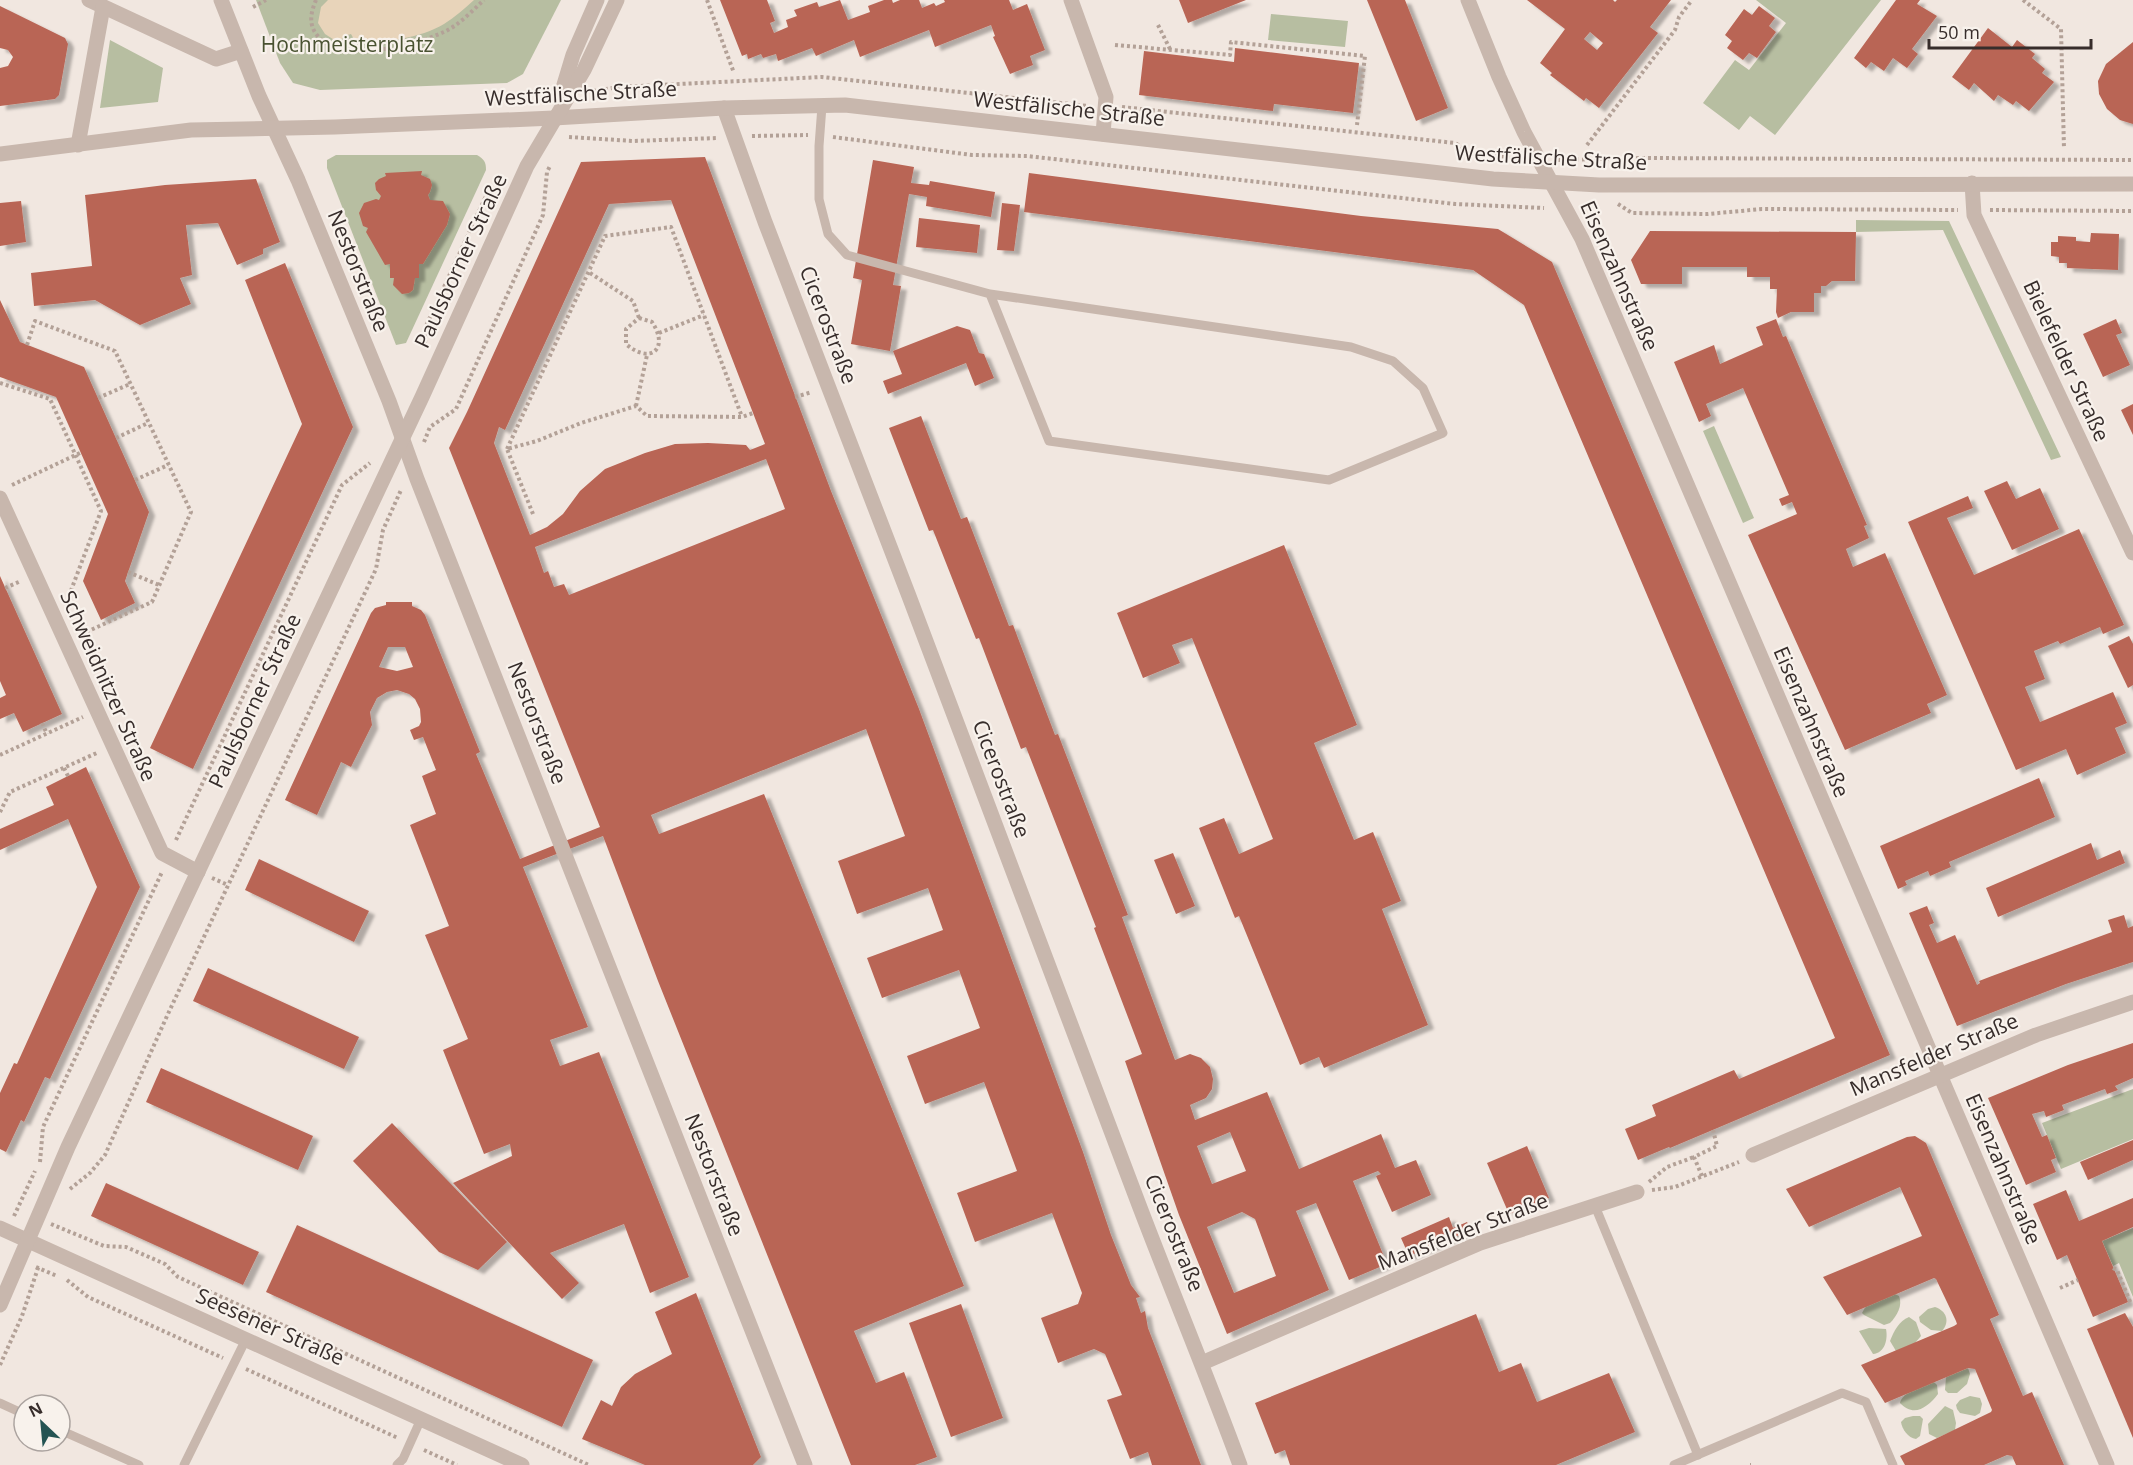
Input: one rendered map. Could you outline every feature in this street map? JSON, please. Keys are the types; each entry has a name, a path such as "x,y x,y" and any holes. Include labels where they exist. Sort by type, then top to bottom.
{"street":[{"path":"89,0 216,59 241,51"},
{"name":"Nestorstraße","path":"221,0 298,180 403,438 417,479 806,1465"},
{"name":"Paulsborner Straße","path":"554,118 573,55 597,0"},
{"name":"Paulsborner Straße","path":"0,1305 68,1147 403,438 527,166 584,70 617,0"},
{"path":"1071,0 1106,97 1103,134"},
{"name":"Eisenzahnstraße","path":"1468,0 1524,132 1582,239 2108,1465"},
{"path":"78,145 103,7"},
{"name":"Westfälische Straße","path":"0,154 191,130 554,118 724,108 845,105 1493,179 1553,183 2133,184"},
{"name":"Cicerostraße","path":"724,108 765,222 1240,1465"},
{"name":"Bielefelder Straße","path":"1972,183 1974,215 2133,553"},
{"name":"Schweidnitzer Straße","path":"4,492 58,624 162,853 198,872"},
{"name":"Mansfelder Straße","path":"1749,1157 2036,1035 2133,1002"},
{"name":"Mansfelder Straße","path":"1202,1363 1480,1243 1637,1191"},
{"name":"Seesener Straße","path":"0,1228 522,1465"}],"lane":[{"path":"822,106 819,199 828,234 848,255 990,294 1351,347 1393,361 1423,388 1443,433 1329,480 1048,441 990,294"},
{"path":"1595,1206 1698,1455"},
{"path":"183,1465 246,1339"},
{"path":"1674,1465 1842,1393 1866,1402 1893,1465"},
{"path":"397,1465 403,1459 421,1419"},
{"path":"72,1435 139,1465"}],"path":[{"path":"253,7 266,0"},
{"path":"316,0 311,12 312,28 323,43 342,51 369,51 446,32 484,0"},
{"path":"707,0 734,73"},
{"path":"1587,145 1676,30 1679,17 1692,0"},
{"path":"2023,0 2061,29 2064,149"},
{"path":"1158,26 1170,50"},
{"path":"1115,45 1230,56 1231,42 1365,56 1357,125"},
{"path":"1127,108 1455,143 1473,154 1484,155"},
{"path":"758,135 794,134"},
{"path":"592,139 633,141 715,138"},
{"path":"848,139 972,154 1027,156 1455,204 1516,207"},
{"path":"1595,160 1655,158 2133,160"},
{"path":"421,450 430,427 456,409 461,398 543,215 547,172 552,161"},
{"path":"425,348 426,327 486,196 499,189 502,182"},
{"path":"1617,204 1632,213 1708,214 1762,209 1955,211"},
{"path":"1988,210 2133,212"},
{"path":"533,514 507,449 606,236 671,227 742,417"},
{"path":"590,273 633,302 639,318"},
{"path":"659,333 704,315"},
{"path":"639,318 652,322 659,333 660,342 655,350 647,355 636,353 626,344 626,329 639,318"},
{"path":"27,345 35,321 115,351 191,512 152,602 66,642"},
{"path":"636,406 647,355"},
{"path":"0,382 50,399 101,511 58,624"},
{"path":"98,398 130,384"},
{"path":"507,449 537,441 581,423 636,406"},
{"path":"636,406 647,416 742,417 753,413"},
{"path":"116,438 148,423"},
{"path":"4,492 81,453"},
{"path":"172,849 342,485 372,462 375,454"},
{"path":"135,480 168,465"},
{"path":"65,1197 70,1188 98,1165 105,1155 167,1016 376,568 383,530 393,505"},
{"path":"128,572 159,585"},
{"path":"0,755 98,711"},
{"path":"42,723 47,734"},
{"path":"0,812 10,792 113,746"},
{"path":"64,768 68,776"},
{"path":"27,1190 41,1159 43,1127 164,867"},
{"path":"1637,1191 1667,1167 1716,1146 1713,1130"},
{"path":"1694,1157 1702,1176"},
{"path":"1637,1191 1675,1187 1749,1157"},
{"path":"91,1240 104,1246 126,1247 165,1264 178,1277 589,1465"},
{"path":"2113,1268 2117,1270 2131,1304"},
{"path":"68,1281 88,1297 457,1465"},
{"path":"2060,1288 2078,1281"},
{"path":"0,1365 22,1316 31,1288"}],"green space":[{"name":"Hochmeisterplatz","path":"256,0 561,0 523,74 507,83 320,90 293,83 280,63"},
{"path":"1756,0 1881,0 1775,135 1750,116 1739,130 1703,103 1735,60 1749,70 1786,23"},
{"path":"1271,14 1348,21 1345,47 1268,40"},
{"path":"110,40 163,68 158,102 100,108"},
{"path":"336,155 477,155 485,163 486,170 406,343 396,345 327,168 327,160"},
{"path":"1856,220 1949,221 2061,457 2051,460 1943,230 1856,232"},
{"path":"1714,426 1754,518 1743,523 1703,431"},
{"path":"2133,1089 2133,1139 2061,1169 2042,1123"},
{"path":"2133,1228 2133,1297 2119,1263 2113,1266 2102,1241"},
{"path":"1895,1294 1899,1296 1900,1307 1890,1323 1884,1325 1862,1313 1866,1306"},
{"path":"1935,1307 1946,1317 1946,1324 1942,1331 1931,1330 1920,1322 1919,1317 1928,1309"},
{"path":"1909,1317 1916,1322 1921,1336 1915,1343 1896,1351 1890,1341 1895,1330"},
{"path":"1869,1328 1886,1329 1885,1345 1873,1354 1859,1331"},
{"path":"1968,1368 1970,1374 1967,1384 1957,1393 1948,1393 1945,1390 1946,1377"},
{"path":"1934,1382 1937,1385 1938,1394 1925,1407 1910,1410 1900,1403 1909,1392"},
{"path":"1970,1396 1980,1398 1982,1404 1980,1413 1975,1416 1960,1413 1956,1405 1960,1400"},
{"path":"1945,1406 1953,1410 1955,1430 1937,1438 1929,1434 1928,1424"},
{"path":"1913,1416 1920,1416 1923,1419 1920,1436 1916,1439 1906,1433 1901,1422"}],"sand":[{"path":"328,0 474,0 444,24 424,33 390,41 356,43 351,34 344,36 339,43 325,34 318,23 321,7"}],"building":[{"path":"720,0 767,0 775,21 770,23 774,33 788,27 786,20 797,16 794,10 817,2 819,7 840,0 848,20 870,12 868,6 884,0 892,0 893,3 900,0 919,0 922,8 934,3 936,6 945,2 944,0 1009,0 1013,10 1027,4 1045,50 1030,56 1033,65 1010,74 993,37 995,36 991,25 935,47 929,30 860,57 854,40 816,56 812,48 778,61 776,54 763,58 761,54 748,59 747,54 742,56"},
{"path":"1179,0 1246,0 1188,23"},
{"path":"1367,0 1405,0 1448,108 1416,121"},
{"path":"1527,0 1613,0 1615,2 1617,0 1671,0 1650,27 1658,33 1599,108 1586,98 1584,101 1550,75 1552,73 1540,63 1565,29","holes":["1590,32 1603,43 1597,50 1584,39"]},
{"path":"1896,0 1920,0 1917,4 1937,16 1912,49 1918,54 1907,68 1893,58 1884,71 1871,62 1866,68 1854,58"},
{"path":"0,6 65,38 68,44 59,95 55,99 0,106 0,68 8,66 13,57 8,50 0,48"},
{"path":"1759,6 1775,18 1769,26 1776,32 1757,58 1749,53 1743,60 1727,48 1732,41 1725,35 1744,9 1752,15"},
{"path":"1988,28 2012,47 2017,40 2035,54 2032,58 2045,69 2042,73 2054,82 2029,111 2016,101 2013,105 1998,95 1994,101 1974,83 1969,90 1952,77"},
{"path":"2133,42 2133,124 2120,120 2107,109 2099,94 2098,81 2106,64"},
{"path":"1235,48 1359,63 1353,113 1274,104 1273,111 1139,95 1144,51 1234,62"},
{"path":"705,157 831,491 919,709 1083,1152 1111,1235 1131,1285 1140,1297 1136,1298 1141,1313 1145,1311 1148,1328 1201,1465 1152,1465 1148,1452 1130,1459 1107,1400 1122,1395 1105,1354 1094,1349 1058,1363 1041,1318 1078,1304 1082,1293 1052,1213 975,1242 957,1193 1017,1171 984,1082 925,1104 907,1056 980,1028 959,970 882,998 867,958 943,930 928,888 857,914 838,861 905,836 866,729 651,815 659,834 764,794 964,1286 854,1331 876,1383 904,1372 937,1457 915,1465 851,1465 658,981 603,836 523,867 588,1027 550,1040 560,1066 599,1052 689,1277 650,1293 624,1224 550,1253 579,1283 562,1299 453,1183 512,1156 510,1144 484,1154 443,1050 468,1039 425,935 449,926 410,825 436,814 422,776 436,770 423,737 414,740 410,730 419,726 421,722 420,709 415,699 397,690 387,692 377,698 370,712 372,725 351,767 341,762 317,815 285,800 371,613 375,608 386,605 386,602 412,602 412,606 421,610 425,615 480,752 476,754 520,859 600,827 449,448 581,162","holes":["671,200 765,444 750,450 746,445 675,444 645,453 605,469 580,491 563,514 547,527 530,535 494,443 499,427 505,430 609,204","766,459 785,509 569,595 564,584 554,587 548,571 544,573 535,547","388,647 405,647 413,667 397,671 379,667"]},
{"path":"873,160 914,167 911,183 929,185 930,181 995,192 991,217 926,206 927,197 909,194 893,285 901,286 890,351 851,344 862,280 853,278"},
{"path":"422,171 421,175 430,179 432,185 428,195 430,200 443,201 450,214 447,225 423,264 419,264 419,278 415,278 413,290 402,294 393,285 394,278 390,278 390,264 385,265 366,232 368,228 363,226 359,213 364,203 379,200 381,196 376,190 375,183 386,176 385,173"},
{"path":"1029,173 1361,216 1498,229 1552,262 1890,1055 1638,1160 1625,1129 1656,1116 1652,1105 1734,1070 1739,1079 1835,1038 1524,305 1473,270 1024,212"},
{"path":"256,179 280,242 263,249 263,254 237,265 218,223 186,225 192,275 180,278 191,304 140,325 95,300 34,306 31,273 92,266 85,195 165,185"},
{"path":"21,201 26,242 0,246 0,203"},
{"path":"1002,203 1020,205 1014,251 997,250"},
{"path":"919,218 980,225 977,253 916,247"},
{"path":"1650,231 1856,232 1855,281 1832,281 1826,286 1821,286 1821,293 1814,293 1814,312 1791,312 1778,318 1777,289 1770,289 1770,277 1747,277 1747,267 1682,267 1682,284 1641,284 1631,260"},
{"path":"2091,233 2119,234 2118,270 2067,268 2067,263 2059,263 2059,257 2051,256 2051,242 2058,242 2058,236 2076,237 2076,241 2090,242"},
{"path":"285,263 353,427 193,769 150,748 302,424 245,280"},
{"path":"0,300 20,342 84,367 149,512 125,581 135,603 101,620 83,581 108,514 56,397 0,377"},
{"path":"1776,319 1783,337 1786,336 1867,525 1864,526 1869,538 1846,549 1853,567 1885,553 1947,695 1927,704 1931,713 1845,750 1748,535 1797,514 1792,502 1782,506 1779,499 1789,495 1743,388 1706,404 1711,416 1699,422 1674,362 1714,345 1720,364 1763,345 1756,327"},
{"path":"2116,319 2122,333 2116,335 2130,365 2103,377 2083,334"},
{"path":"957,326 970,330 979,353 984,354 994,378 975,386 966,363 888,394 883,381 902,374 893,351"},
{"path":"2133,404 2133,435 2121,410"},
{"path":"921,416 961,519 967,517 1009,626 1013,625 1055,735 1058,734 1128,915 1122,917 1175,1060 1190,1054 1201,1058 1210,1067 1213,1079 1212,1089 1206,1098 1190,1105 1195,1120 1267,1092 1299,1169 1381,1134 1395,1168 1416,1160 1431,1195 1392,1212 1376,1176 1381,1174 1378,1171 1353,1181 1387,1264 1349,1280 1316,1203 1296,1211 1329,1290 1227,1334 1179,1215 1125,1061 1142,1054 1094,928 1096,927 1026,747 1021,749 979,638 976,639 933,530 929,531 889,428","holes":["1230,1132 1246,1171 1212,1184 1197,1146","1242,1212 1255,1219 1276,1276 1234,1293 1207,1227"]},
{"path":"2007,481 2016,499 2040,488 2059,529 2012,550 1984,491"},
{"path":"1968,496 1973,508 1947,518 1974,575 2079,529 2124,625 2103,634 2100,627 2060,644 2058,641 2034,651 2045,679 2025,687 2040,722 2113,692 2127,723 2115,728 2126,753 2077,775 2066,749 2016,770 1908,522"},
{"path":"1284,545 1357,725 1314,743 1354,840 1373,832 1401,901 1382,909 1428,1025 1324,1068 1319,1057 1300,1065 1239,916 1235,918 1199,828 1224,818 1239,854 1273,839 1192,638 1172,645 1180,663 1143,678 1117,613"},
{"path":"0,576 62,714 23,732 14,713 0,719 0,698 6,695 0,681"},
{"path":"2129,636 2133,644 2133,685 2128,688 2108,646"},
{"path":"86,767 140,887 50,1079 45,1077 24,1122 21,1120 6,1152 0,1149 0,1093 14,1063 17,1064 97,887 68,819 0,850 0,829 54,805 46,787"},
{"path":"2039,778 2055,817 1949,862 1951,867 1930,876 1928,871 1905,881 1907,885 1898,889 1880,846"},
{"path":"2091,843 2097,860 2120,850 2125,863 1998,917 1986,888"},
{"path":"1173,853 1195,906 1176,914 1154,860"},
{"path":"259,859 369,911 354,942 245,890"},
{"path":"1927,906 1934,923 1929,925 1937,943 1955,935 1977,985 1979,981 2112,932 2108,920 2124,915 2128,928 2133,926 2133,962 2066,984 1957,1026 1909,913"},
{"path":"208,968 359,1037 344,1069 193,1001"},
{"path":"2133,1043 2133,1078 2115,1086 2118,1090 2107,1094 2105,1089 2062,1105 2064,1110 2046,1117 2044,1111 2032,1114 2042,1137 2047,1135 2056,1158 2051,1160 2056,1172 2026,1185 1988,1098 2068,1065"},
{"path":"161,1068 313,1136 298,1170 146,1102"},
{"path":"392,1123 507,1242 478,1270 439,1252 353,1161"},
{"path":"1915,1136 1926,1143 1999,1315 1990,1319 2023,1396 2032,1392 2064,1465 2016,1465 2012,1456 2007,1455 1984,1465 1905,1465 1900,1456 1991,1412 1975,1369 1968,1368 1885,1403 1861,1365 1954,1326 1957,1324 1956,1321 1934,1278 1847,1315 1823,1277 1922,1236 1900,1187 1809,1227 1786,1189 1907,1137"},
{"path":"2133,1140 2133,1160 2088,1180 2080,1162"},
{"path":"1527,1146 1549,1198 1509,1214 1487,1163"},
{"path":"106,1183 259,1252 243,1285 91,1216"},
{"path":"2066,1190 2079,1221 2133,1198 2133,1227 2102,1241 2128,1302 2093,1317 2067,1255 2057,1260 2033,1204"},
{"path":"1449,1217 1453,1228 1467,1222 1471,1230 1409,1256 1401,1238"},
{"path":"297,1225 593,1360 562,1427 266,1292"},
{"path":"696,1293 761,1457 753,1465 645,1465 582,1439 601,1400 612,1406 621,1387 635,1374 672,1354 655,1312"},
{"path":"961,1304 1003,1418 951,1437 909,1323"},
{"path":"2125,1313 2133,1327 2133,1438 2087,1329"},
{"path":"1476,1314 1499,1372 1521,1363 1537,1402 1609,1373 1635,1432 1556,1465 1290,1465 1285,1450 1275,1454 1255,1403"}]}
